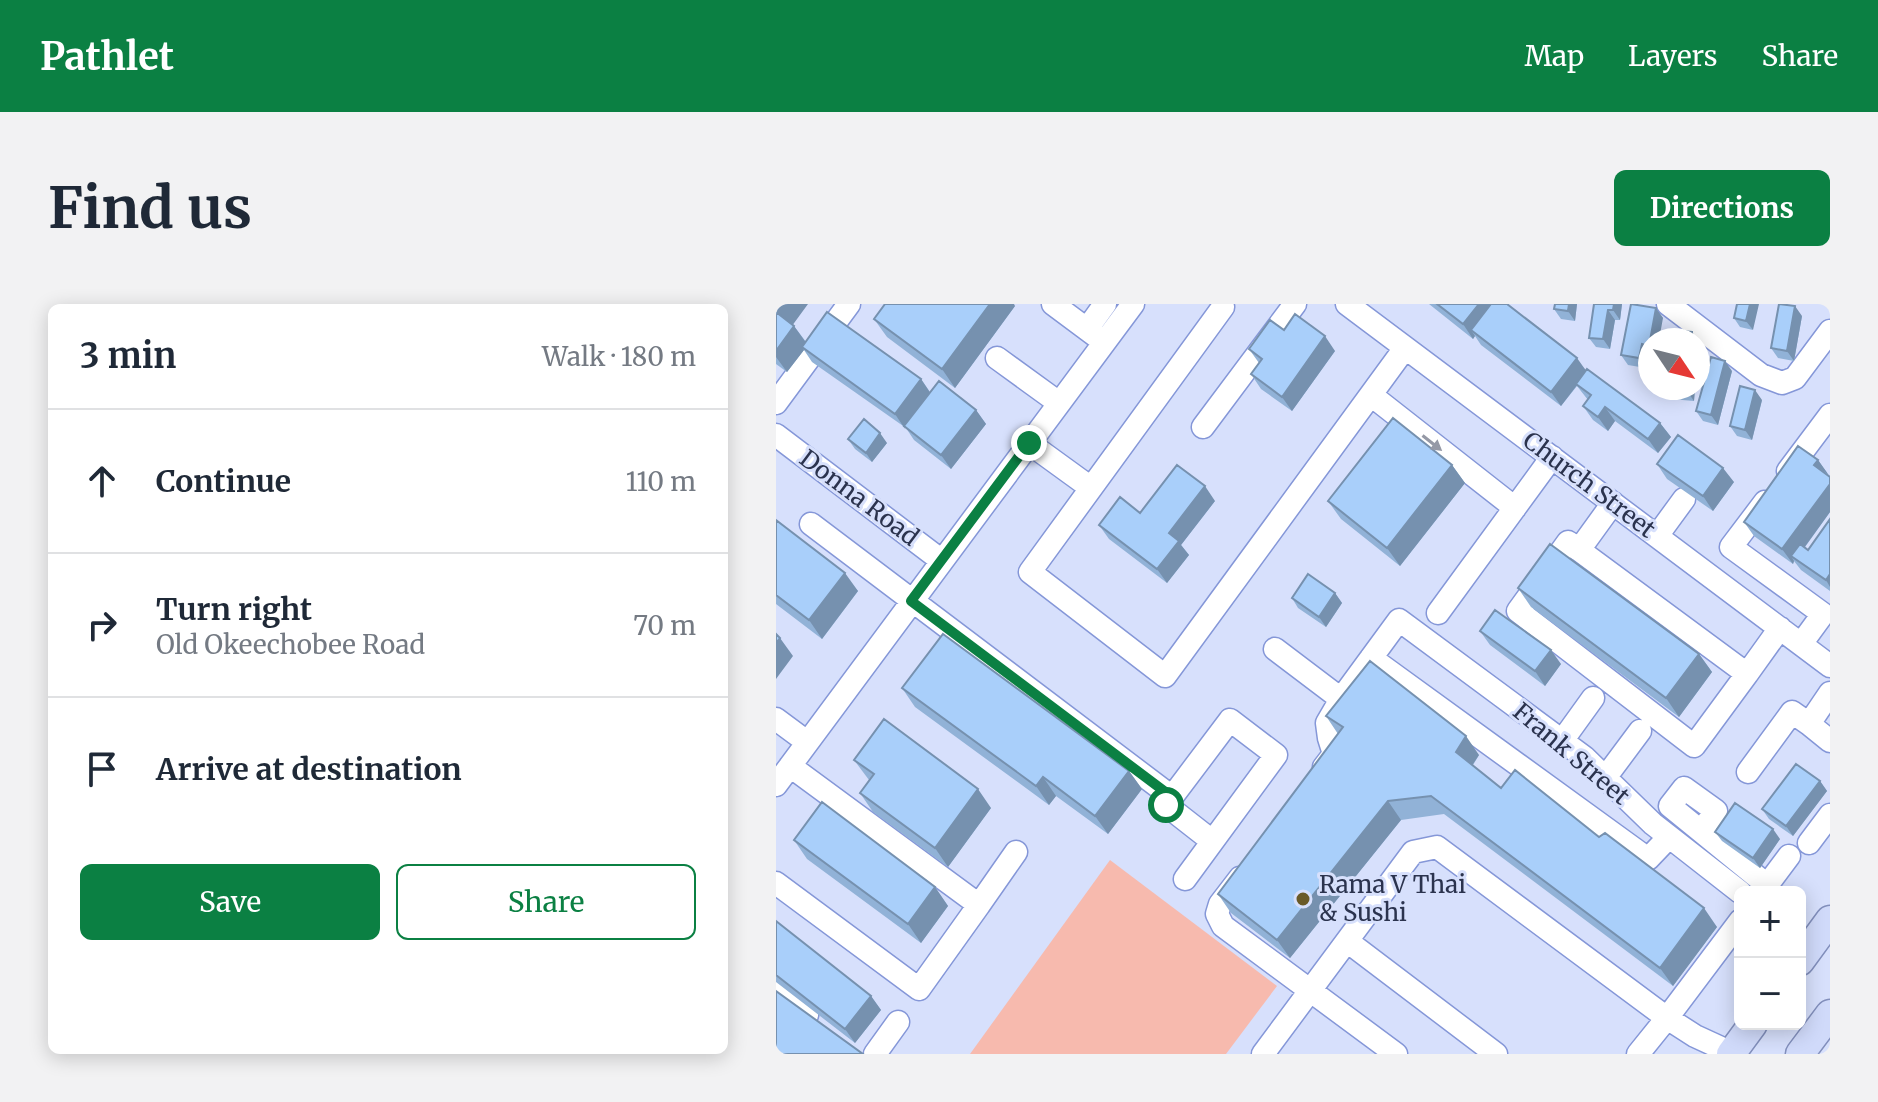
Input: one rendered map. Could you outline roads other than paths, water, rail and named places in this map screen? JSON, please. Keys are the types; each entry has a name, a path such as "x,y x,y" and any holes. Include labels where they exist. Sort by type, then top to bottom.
{"main road":[{"path":"1806,946 1830,920"},
{"path":"1800,1054 1830,1014"},
{"path":"1731,1054 1749,1030"}],"street":[{"path":"776,403 849,304"},
{"path":"1053,304 1096,336"},
{"path":"776,785 1059,403 1096,336 1105,304"},
{"path":"1096,336 1133,304"},
{"path":"1203,427 1295,304"},
{"name":"Church Street","path":"1347,304 1830,666"},
{"path":"1668,304 1761,375 1782,383 1795,378 1830,331"},
{"path":"1223,307 1030,572 1165,676 1405,348"},
{"path":"997,358 1059,403"},
{"path":"1371,395 1515,508"},
{"path":"1710,576 1830,415"},
{"name":"Donna Road","path":"776,435 942,561"},
{"path":"1029,443 1091,488"},
{"path":"1438,613 1552,457"},
{"path":"1657,536 1684,499"},
{"path":"1579,550 1613,503"},
{"path":"811,524 1172,797"},
{"path":"1747,674 1568,542 1518,611 1694,746 1747,674 1780,628"},
{"path":"1731,547 1823,614 1801,644"},
{"name":"Frank Street","path":"1371,658 1399,620 1584,757 1653,824 1734,887"},
{"path":"1275,649 1341,699"},
{"path":"1315,779 1334,754 1327,723 1371,658 1648,859 1669,837"},
{"path":"1809,724 1830,693"},
{"path":"1562,741 1593,698"},
{"path":"1748,772 1792,712 1830,741"},
{"path":"776,719 807,742"},
{"path":"1185,879 1276,755 1230,720 1166,805 1212,841"},
{"path":"1605,778 1640,731"},
{"path":"790,766 979,905"},
{"path":"1701,831 1763,886"},
{"path":"1263,1054 1413,852 1437,847 1667,1018 1731,1054"},
{"path":"776,883 919,989 1016,852"},
{"path":"1766,886 1789,856"},
{"path":"1249,867 1220,904 1217,914 1223,926 1396,1054"},
{"path":"1638,1054 1734,929"},
{"path":"1347,941 1469,1046 1496,1054"},
{"path":"776,991 823,1027"},
{"path":"875,1054 898,1022"}],"place":[{"name":"Rama V Thai & Sushi","path":"1303,899"}]}
